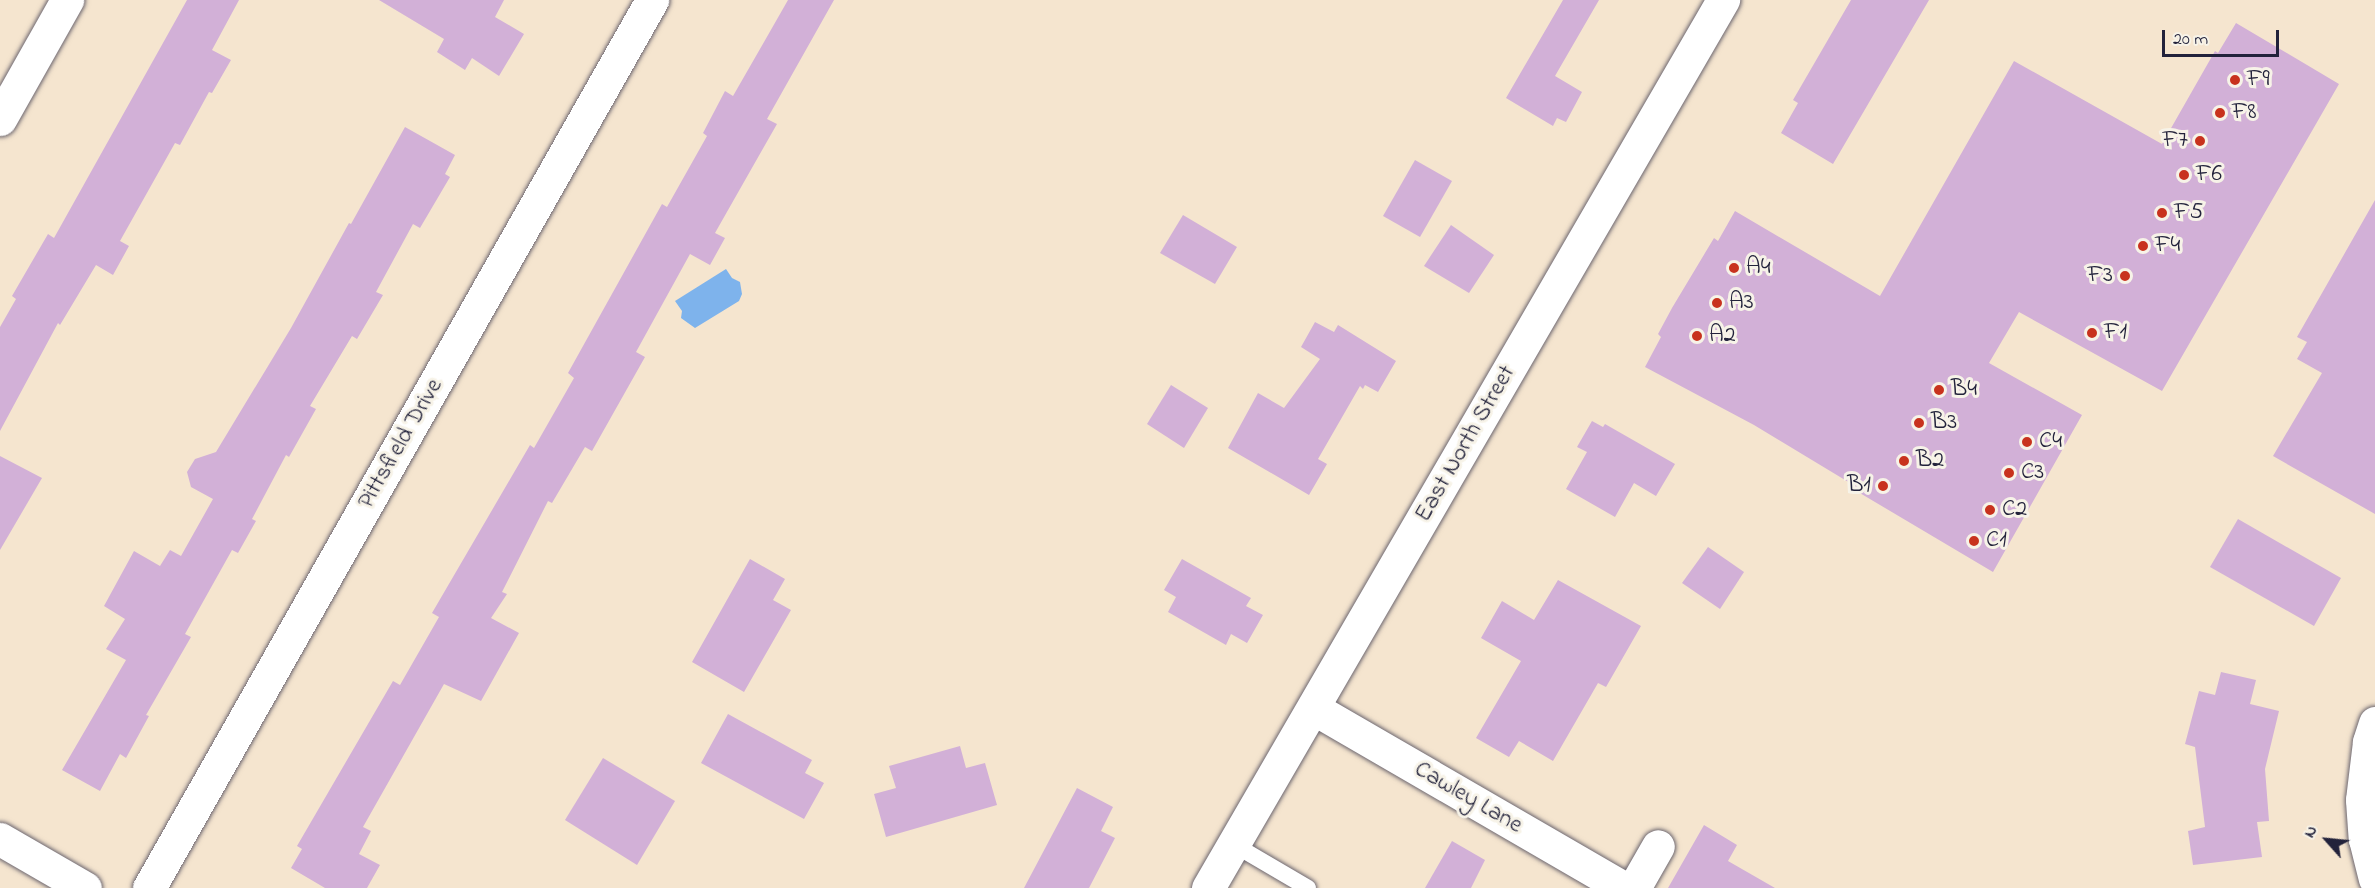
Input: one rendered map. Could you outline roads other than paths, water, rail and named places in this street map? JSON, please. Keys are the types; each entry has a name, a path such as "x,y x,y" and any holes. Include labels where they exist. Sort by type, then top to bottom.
{"street":[{"path":"0,119 67,0"},
{"name":"Pittsfield Drive","path":"149,888 652,0"},
{"name":"East North Street","path":"1208,888 1724,0"},
{"name":"Cawley Lane","path":"1313,708 1623,888"},
{"path":"2375,723 2369,742 2362,800 2365,839 2375,879"},
{"path":"0,839 85,888"},
{"path":"1634,888 1658,846"}],"lane":[{"path":"1233,844 1308,888"}],"water":[{"path":"726,269 732,278 740,282 742,294 739,301 695,328 681,318 682,311 675,301"}],"place":[{"name":"F9","path":"2235,80"},
{"name":"F8","path":"2220,113"},
{"name":"F7","path":"2200,141"},
{"name":"F6","path":"2184,175"},
{"name":"F5","path":"2162,213"},
{"name":"F4","path":"2143,246"},
{"name":"A4","path":"1734,268"},
{"name":"F3","path":"2125,276"},
{"name":"A3","path":"1717,303"},
{"name":"F1","path":"2092,333"},
{"name":"A2","path":"1697,336"},
{"name":"B4","path":"1939,390"},
{"name":"B3","path":"1919,423"},
{"name":"C4","path":"2027,442"},
{"name":"B2","path":"1904,461"},
{"name":"C3","path":"2009,473"},
{"name":"B1","path":"1883,486"},
{"name":"C2","path":"1990,510"},
{"name":"C1","path":"1974,541"}]}
